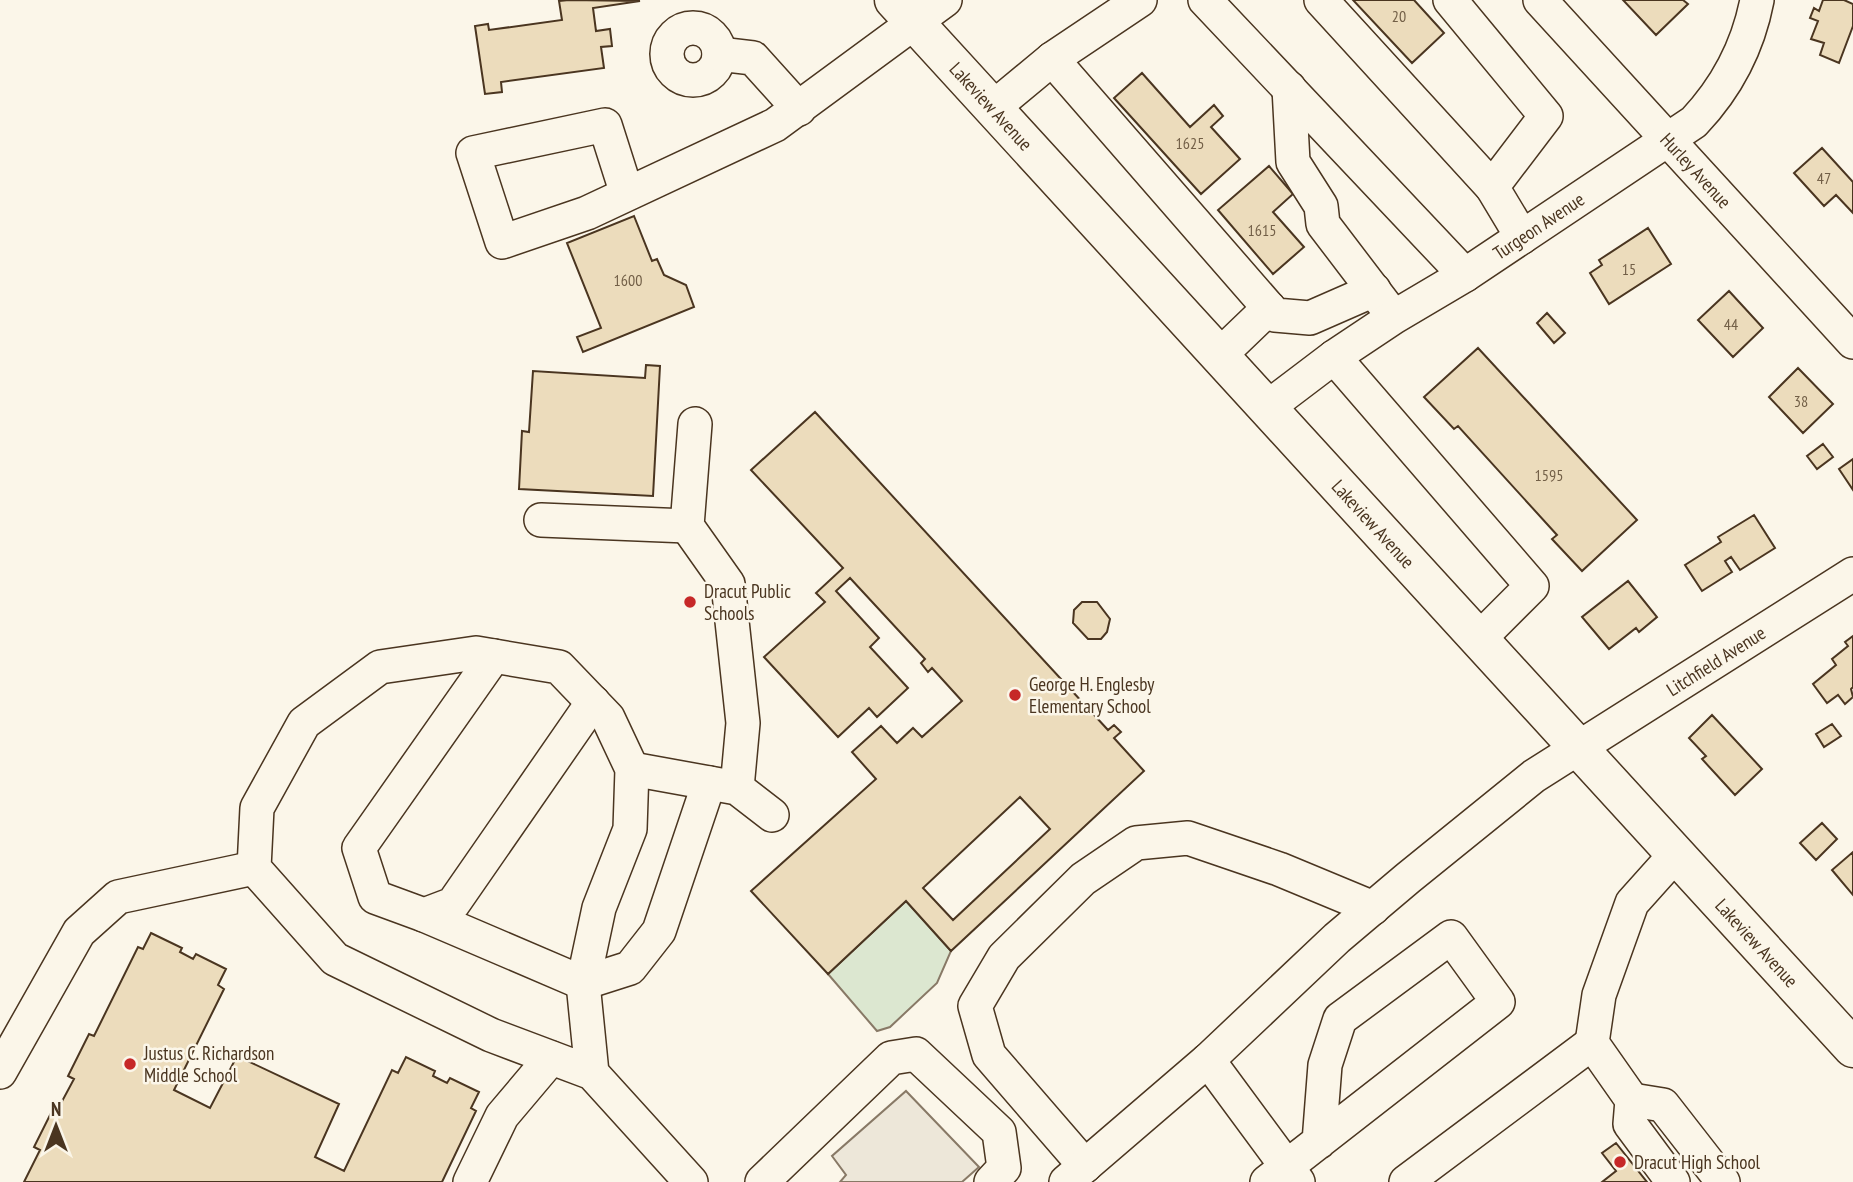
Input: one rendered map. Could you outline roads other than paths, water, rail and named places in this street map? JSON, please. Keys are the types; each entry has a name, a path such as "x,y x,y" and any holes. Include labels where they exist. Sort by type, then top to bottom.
{"main road":[{"name":"Lakeview Avenue","path":"904,11 1480,638 1675,856 1848,1033"}],"street":[{"path":"627,194 605,125 473,153 502,242 587,213 775,125 799,108 904,11 945,0"},
{"path":"994,107 1052,59 1140,0"},
{"path":"1205,0 1465,275"},
{"path":"1321,0 1492,187 1522,237"},
{"path":"1450,0 1546,116 1492,187"},
{"name":"Hurley Avenue","path":"1540,0 1853,342"},
{"name":"Turgeon Avenue","path":"1268,407 1394,317 1465,275 1694,122 1725,83 1746,41 1756,0"},
{"path":"719,54 753,58 799,108"},
{"path":"1052,59 1275,315 1310,318 1374,290"},
{"path":"1289,88 1293,162 1321,206 1322,224 1394,317"},
{"path":"1220,355 1269,308"},
{"path":"1335,357 1532,586 1480,638"},
{"path":"494,656 359,848 375,897 583,983 630,968 659,931 723,786 743,723 728,584 687,526 695,424"},
{"path":"541,520 687,526"},
{"name":"Litchfield Avenue","path":"1075,1174 1208,1060 1337,938 1534,776 1853,574"},
{"path":"592,1073 583,983 599,908 630,829 632,769 608,718 559,667 476,653 380,667 304,723 257,808 254,868 335,959 491,1035 592,1073 691,1182"},
{"path":"424,915 453,904 593,702"},
{"path":"632,769 723,786 772,815"},
{"path":"1075,1174 989,1055 975,1006 1004,957 1083,879 1136,843 1188,838 1279,869 1373,908"},
{"path":"1673,1182 1630,1124 1632,1100 1592,1042 1599,996 1632,903 1675,856"},
{"path":"0,1072 79,932 118,897 254,868"},
{"path":"1208,1060 1284,1177 1319,1142 1498,1002 1451,937 1340,1019 1325,1065 1319,1142"},
{"path":"1406,1182 1592,1042"},
{"path":"780,1176 891,1058 916,1054 999,1132 1004,1168 991,1182"},
{"path":"470,1182 502,1116 551,1058"},
{"path":"1632,1100 1663,1105 1723,1182"}],"place":[{"name":"Dracut Public Schools","path":"690,602"},
{"name":"George H. Englesby Elementary School","path":"1015,695"},
{"name":"Justus C. Richardson Middle School","path":"130,1064"},
{"name":"Dracut High School","path":"1620,1162"}]}
